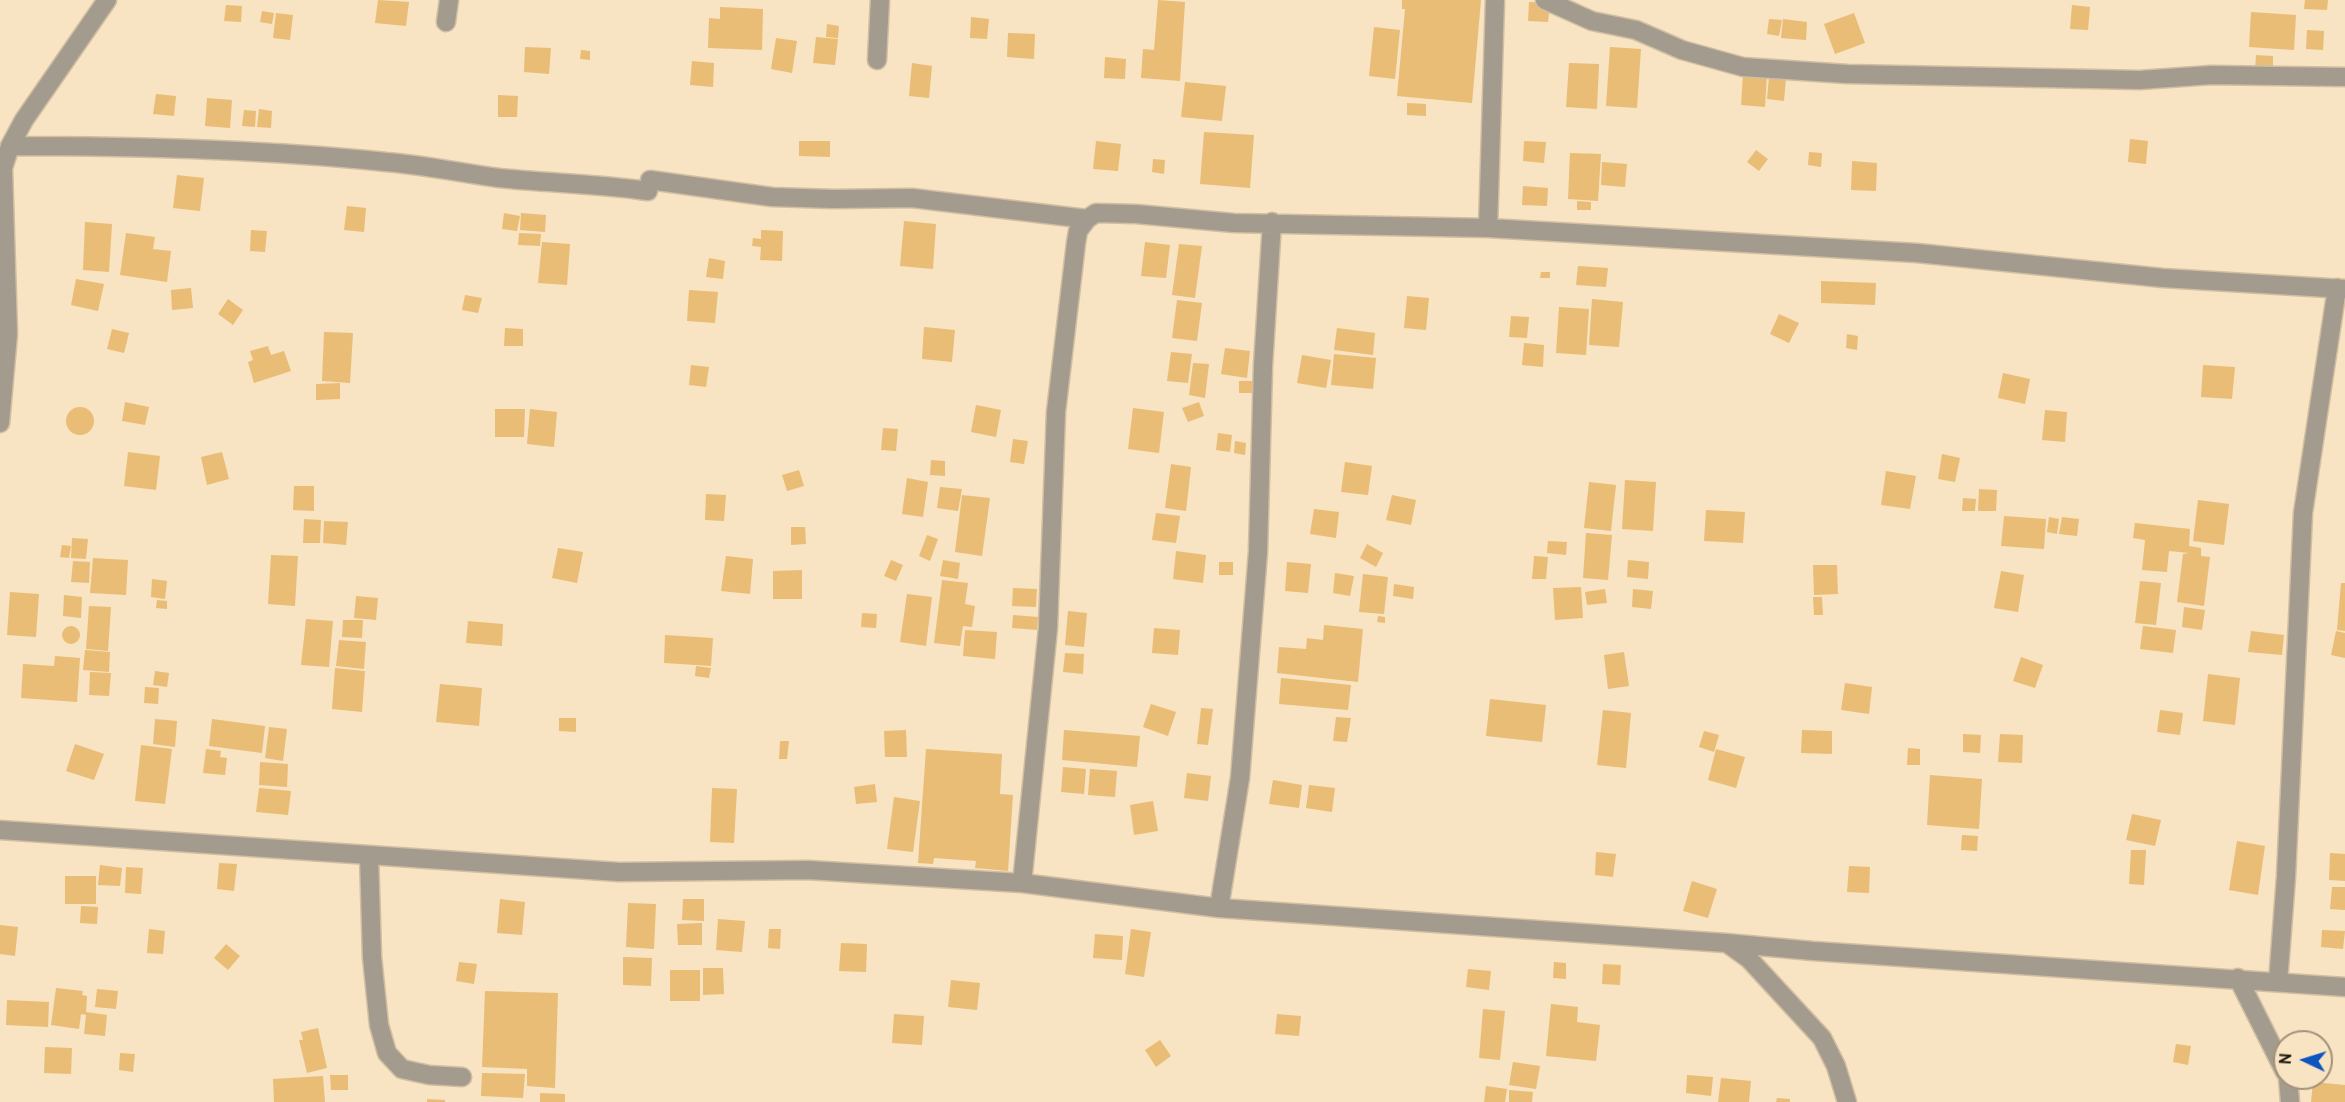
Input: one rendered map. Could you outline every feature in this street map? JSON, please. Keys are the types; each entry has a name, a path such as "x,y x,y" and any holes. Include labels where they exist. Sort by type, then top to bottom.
{"street":[{"path":"0,423 8,334 3,168 10,147 24,120 107,0"},
{"path":"446,22 449,0"},
{"path":"878,60 880,0"},
{"path":"1488,228 1495,0"},
{"path":"1545,0 1592,21 1636,30 1682,50 1743,67 1846,74 2128,80 2211,75 2345,77"},
{"path":"10,147 127,146 328,158 387,162 500,178 649,186 772,197 912,198 1087,219"},
{"path":"1022,884 1048,628 1056,412 1076,243 1078,231 1087,219 1096,213 1136,214 1234,223 1488,228 1917,253 2163,278 2341,288 2303,513 2286,877 2278,982"},
{"path":"1219,908 1240,778 1256,576 1263,366 1272,222"},
{"path":"0,830 619,872 808,870 1022,884 1219,908 2345,987"},
{"path":"369,855 372,957 379,1025 387,1053 402,1069 429,1075 462,1077"},
{"path":"1726,943 1749,959 1822,1038 1836,1066 1847,1102"},
{"path":"2238,978 2273,1048"}],"building":[{"path":"378,0 409,2 406,26 375,23"},
{"path":"1158,0 1185,2 1180,81 1141,78 1143,49 1154,50"},
{"path":"1402,0 1481,0 1472,103 1397,96 1405,9 1402,9"},
{"path":"2305,0 2328,0 2327,10 2304,9"},
{"path":"1529,2 1550,3 1548,22 1528,21"},
{"path":"226,5 242,6 241,22 224,21"},
{"path":"2072,5 2090,7 2088,30 2070,29"},
{"path":"720,7 763,9 762,50 708,48 709,18 720,19"},
{"path":"262,11 274,13 272,24 260,22"},
{"path":"2251,12 2296,15 2294,50 2249,47"},
{"path":"276,13 293,15 290,40 273,38"},
{"path":"1854,13 1865,43 1835,54 1824,24"},
{"path":"971,17 989,19 987,39 970,38"},
{"path":"1769,19 1782,20 1779,36 1767,34"},
{"path":"1783,19 1807,22 1806,40 1781,38"},
{"path":"827,24 839,26 838,38 826,37"},
{"path":"1374,27 1400,30 1395,79 1369,76"},
{"path":"2307,30 2324,31 2323,50 2306,49"},
{"path":"1008,33 1035,34 1034,59 1007,57"},
{"path":"816,37 838,39 835,65 813,63"},
{"path":"776,38 797,41 792,73 771,69"},
{"path":"525,47 551,48 549,74 524,72"},
{"path":"1610,47 1641,49 1637,108 1606,106"},
{"path":"581,50 590,51 590,60 580,59"},
{"path":"2256,55 2273,56 2273,71 2255,70"},
{"path":"1105,57 1126,59 1125,79 1104,78"},
{"path":"692,61 714,63 713,87 690,85"},
{"path":"912,63 932,66 929,98 909,96"},
{"path":"1569,63 1599,64 1597,109 1566,107"},
{"path":"1743,74 1767,75 1765,107 1741,105"},
{"path":"1769,77 1786,78 1784,101 1767,99"},
{"path":"1185,82 1226,86 1222,121 1181,117"},
{"path":"156,94 176,96 174,116 153,114"},
{"path":"498,95 518,96 517,117 498,117"},
{"path":"207,98 232,100 230,128 205,126"},
{"path":"1407,103 1426,104 1426,116 1407,115"},
{"path":"259,109 272,111 271,128 257,127"},
{"path":"244,110 256,111 255,127 242,126"},
{"path":"1204,132 1254,135 1250,188 1200,184"},
{"path":"2130,139 2148,141 2146,164 2128,162"},
{"path":"799,141 830,141 830,157 799,156"},
{"path":"1096,141 1121,144 1118,171 1093,169"},
{"path":"1524,141 1546,142 1544,163 1523,161"},
{"path":"1756,150 1768,159 1759,171 1747,162"},
{"path":"1809,152 1822,153 1821,167 1808,165"},
{"path":"1570,153 1601,154 1598,201 1568,199"},
{"path":"1153,159 1165,160 1164,174 1152,172"},
{"path":"1852,161 1877,163 1876,191 1851,190"},
{"path":"1602,162 1627,164 1625,187 1601,185"},
{"path":"177,175 204,178 200,211 173,208"},
{"path":"1523,186 1548,188 1547,206 1522,205"},
{"path":"1577,201 1591,202 1591,210 1577,210"},
{"path":"347,206 366,208 364,232 344,230"},
{"path":"504,213 520,216 517,231 502,229"},
{"path":"521,213 546,215 545,232 520,230"},
{"path":"904,221 936,224 933,269 900,266"},
{"path":"85,222 112,224 109,272 83,270"},
{"path":"251,230 267,231 265,252 250,251"},
{"path":"761,230 783,231 782,261 760,260 761,247 752,246 753,238 761,239"},
{"path":"126,233 155,237 153,249 171,251 167,282 120,275"},
{"path":"519,233 541,234 540,246 518,245"},
{"path":"542,242 570,244 567,285 538,283"},
{"path":"1145,242 1170,245 1166,278 1141,276"},
{"path":"1179,244 1202,246 1195,298 1172,295"},
{"path":"709,258 725,261 723,279 706,277"},
{"path":"1578,266 1608,268 1606,287 1576,285"},
{"path":"1541,272 1550,272 1550,278 1540,278"},
{"path":"76,279 104,284 98,311 71,305"},
{"path":"1821,281 1876,283 1875,305 1821,303"},
{"path":"191,288 193,308 172,310 171,290"},
{"path":"689,290 718,292 715,323 687,321"},
{"path":"465,295 482,298 478,313 462,310"},
{"path":"1407,296 1429,298 1426,330 1404,328"},
{"path":"228,299 243,310 233,325 218,314"},
{"path":"1592,299 1623,302 1619,347 1589,345"},
{"path":"1177,300 1202,303 1197,341 1172,338"},
{"path":"1559,307 1589,309 1586,355 1556,353"},
{"path":"1779,314 1799,323 1789,343 1770,334"},
{"path":"1511,316 1529,317 1527,338 1509,337"},
{"path":"924,327 955,330 952,362 922,359"},
{"path":"505,328 523,329 523,346 504,346"},
{"path":"1337,328 1375,333 1373,355 1334,350"},
{"path":"112,329 129,333 124,353 107,349"},
{"path":"324,332 353,333 350,383 322,381"},
{"path":"1847,334 1858,336 1857,350 1846,348"},
{"path":"1524,343 1544,345 1543,367 1522,365"},
{"path":"268,346 271,355 284,351 291,371 254,383 248,362 253,360 250,351"},
{"path":"1225,348 1250,351 1247,378 1221,374"},
{"path":"1171,352 1192,354 1188,383 1167,381"},
{"path":"1334,354 1376,358 1373,389 1331,385"},
{"path":"1302,355 1331,360 1326,388 1297,383"},
{"path":"1193,363 1209,364 1205,398 1189,395"},
{"path":"691,365 709,367 706,387 689,385"},
{"path":"2203,365 2235,367 2232,399 2201,397"},
{"path":"2003,373 2030,379 2025,404 1998,398"},
{"path":"1239,381 1253,381 1253,393 1239,393"},
{"path":"340,383 340,399 316,400 316,384"},
{"path":"125,402 149,407 145,425 122,421"},
{"path":"1199,402 1204,416 1188,422 1182,408"},
{"path":"976,405 1001,410 996,437 971,432"},
{"path":"80,407 90,411 94,421 90,431 80,435 70,431 66,421 70,411"},
{"path":"1133,408 1164,412 1159,453 1128,449"},
{"path":"495,409 525,409 524,437 495,437"},
{"path":"530,409 557,412 554,447 527,444"},
{"path":"2045,410 2067,412 2065,442 2042,440"},
{"path":"883,428 898,429 896,451 881,450"},
{"path":"1218,433 1232,435 1230,452 1216,450"},
{"path":"1013,439 1028,441 1024,464 1010,462"},
{"path":"1235,441 1246,443 1245,455 1234,453"},
{"path":"128,452 160,456 156,490 124,486"},
{"path":"222,452 229,479 207,485 201,457"},
{"path":"1942,454 1960,458 1955,482 1938,479"},
{"path":"931,460 945,461 945,476 930,475"},
{"path":"1345,462 1372,466 1368,495 1341,492"},
{"path":"1171,464 1191,467 1186,511 1165,508"},
{"path":"799,470 804,486 787,491 782,475"},
{"path":"1886,471 1916,476 1910,509 1881,505"},
{"path":"907,478 928,482 923,517 902,514"},
{"path":"1625,480 1656,482 1653,531 1622,529"},
{"path":"1589,482 1616,485 1611,531 1584,528"},
{"path":"294,486 314,486 314,511 293,510"},
{"path":"940,487 962,489 958,511 937,508"},
{"path":"1979,489 1997,490 1996,511 1978,511"},
{"path":"706,494 726,495 724,521 705,520"},
{"path":"962,495 990,498 982,556 955,552"},
{"path":"1392,495 1416,500 1411,525 1386,520"},
{"path":"1963,498 1976,499 1975,511 1962,511"},
{"path":"2198,500 2229,504 2224,545 2193,541"},
{"path":"1314,509 1339,512 1336,538 1310,534"},
{"path":"1706,510 1745,512 1743,543 1704,541"},
{"path":"1156,513 1180,516 1176,543 1152,540"},
{"path":"2004,516 2046,519 2044,549 2001,546"},
{"path":"2049,517 2059,519 2057,534 2047,532"},
{"path":"2062,517 2079,519 2077,536 2059,534"},
{"path":"304,519 321,520 320,543 303,543"},
{"path":"324,521 348,522 346,545 323,543"},
{"path":"2135,523 2190,529 2189,546 2201,548 2201,556 2210,557 2204,606 2177,602 2183,554 2189,553 2169,551 2167,572 2142,570 2145,540 2133,538"},
{"path":"791,527 805,527 806,544 791,545"},
{"path":"1586,533 1612,535 1608,580 1583,578"},
{"path":"927,535 938,539 930,561 919,556"},
{"path":"72,538 88,539 86,559 71,558"},
{"path":"1548,541 1567,542 1566,555 1547,553"},
{"path":"1367,544 1383,553 1376,567 1360,558"},
{"path":"62,545 71,546 69,558 60,557"},
{"path":"558,548 583,552 577,583 552,578"},
{"path":"1176,551 1206,555 1203,583 1173,579"},
{"path":"271,555 298,556 295,606 268,604"},
{"path":"726,556 753,559 750,594 721,591"},
{"path":"1534,556 1548,557 1546,579 1532,579"},
{"path":"93,558 128,560 126,595 90,593"},
{"path":"891,560 903,565 896,581 884,576"},
{"path":"943,560 960,563 958,579 940,576"},
{"path":"1628,560 1649,562 1648,579 1627,577"},
{"path":"73,561 90,562 89,583 71,582"},
{"path":"1219,562 1233,562 1233,575 1219,575"},
{"path":"1287,562 1311,564 1308,593 1285,591"},
{"path":"1813,565 1837,565 1838,594 1814,595"},
{"path":"802,570 802,599 773,599 773,571"},
{"path":"2001,571 2024,575 2018,612 1994,608"},
{"path":"1335,573 1354,576 1350,596 1333,593"},
{"path":"1363,574 1388,577 1384,614 1359,612"},
{"path":"152,579 167,581 165,599 151,597"},
{"path":"942,580 968,583 965,604 975,606 972,627 963,626 960,646 934,643"},
{"path":"2140,581 2161,583 2156,625 2135,623"},
{"path":"2341,583 2345,583 2345,631 2337,630"},
{"path":"1394,584 1414,587 1413,599 1393,596"},
{"path":"1581,587 1583,618 1555,620 1553,588"},
{"path":"1013,588 1037,589 1036,607 1012,606"},
{"path":"1605,589 1607,603 1587,605 1585,592"},
{"path":"1633,589 1653,591 1651,609 1632,607"},
{"path":"10,592 39,594 36,637 7,635"},
{"path":"907,594 932,597 926,646 900,642"},
{"path":"64,595 82,597 81,618 63,616"},
{"path":"356,596 378,598 376,620 354,618"},
{"path":"1813,597 1822,597 1823,615 1814,615"},
{"path":"157,600 167,601 167,609 156,608"},
{"path":"89,606 111,607 108,651 86,649"},
{"path":"2184,607 2205,610 2202,630 2182,627"},
{"path":"1068,611 1087,613 1084,647 1065,645"},
{"path":"862,613 877,614 876,628 861,627"},
{"path":"1013,615 1038,617 1037,630 1012,628"},
{"path":"1378,616 1385,617 1385,623 1377,622"},
{"path":"306,619 333,621 329,667 301,665"},
{"path":"343,620 363,620 362,638 342,637"},
{"path":"468,621 503,624 502,646 466,643"},
{"path":"1324,625 1363,629 1358,682 1277,673 1279,647 1306,649 1307,638 1323,640"},
{"path":"67,626 75,626 80,631 78,642 67,644 62,639 62,631"},
{"path":"2143,626 2176,630 2173,653 2140,649"},
{"path":"1154,628 1180,630 1178,655 1152,653"},
{"path":"965,630 997,632 995,659 963,656"},
{"path":"2251,631 2284,635 2282,655 2248,652"},
{"path":"2336,631 2345,633 2345,658 2331,655"},
{"path":"665,635 713,638 711,666 664,663"},
{"path":"339,640 366,642 364,669 336,666"},
{"path":"85,650 110,652 109,672 83,670"},
{"path":"1624,652 1629,686 1608,689 1604,655"},
{"path":"1065,653 1084,654 1083,674 1063,672"},
{"path":"55,656 80,658 77,702 21,698 23,664 54,666"},
{"path":"2021,657 2043,665 2035,688 2013,681"},
{"path":"696,666 711,668 709,678 695,676"},
{"path":"335,668 365,671 362,712 332,709"},
{"path":"155,671 169,673 167,687 153,685"},
{"path":"90,672 111,673 109,696 89,695"},
{"path":"2208,674 2240,678 2235,725 2203,721"},
{"path":"1281,678 1351,685 1348,710 1279,704"},
{"path":"1845,683 1872,687 1869,714 1841,710"},
{"path":"440,684 482,688 479,726 436,722"},
{"path":"145,687 159,688 158,704 144,703"},
{"path":"1490,699 1546,705 1542,742 1486,736"},
{"path":"1151,704 1176,712 1168,736 1143,727"},
{"path":"1201,708 1213,709 1208,745 1197,744"},
{"path":"1603,710 1631,713 1626,768 1597,765"},
{"path":"2160,710 2183,713 2180,735 2157,732"},
{"path":"1336,717 1351,718 1347,742 1333,741"},
{"path":"559,718 576,718 576,732 559,731"},
{"path":"155,719 177,721 175,747 153,744"},
{"path":"212,719 265,726 262,753 209,746"},
{"path":"269,727 287,729 283,761 265,758"},
{"path":"906,730 907,757 885,757 884,731"},
{"path":"1064,730 1140,736 1137,767 1062,760"},
{"path":"1802,730 1832,731 1832,754 1801,753"},
{"path":"1704,731 1719,735 1714,752 1699,747"},
{"path":"1963,734 1981,735 1980,753 1963,752"},
{"path":"2000,734 2023,735 2022,763 1998,762"},
{"path":"780,741 789,741 787,759 779,759"},
{"path":"75,744 104,754 94,780 66,771"},
{"path":"141,745 172,749 165,804 135,801"},
{"path":"1908,748 1920,749 1920,765 1907,765"},
{"path":"206,749 221,751 220,757 227,758 225,775 203,773"},
{"path":"926,749 1002,754 1000,794 1013,795 1008,871 975,868 976,861 934,858 933,864 918,863"},
{"path":"1716,749 1745,757 1736,788 1708,780"},
{"path":"260,762 288,764 287,787 259,785"},
{"path":"1063,767 1086,769 1084,794 1061,792"},
{"path":"1090,769 1117,771 1115,797 1088,795"},
{"path":"1187,773 1211,776 1208,801 1184,798"},
{"path":"1930,775 1982,779 1979,829 1927,825"},
{"path":"1273,780 1302,785 1299,808 1269,804"},
{"path":"875,784 877,802 856,804 854,787"},
{"path":"1309,785 1335,788 1332,812 1306,808"},
{"path":"259,788 291,791 288,815 256,812"},
{"path":"712,788 737,789 734,843 710,842"},
{"path":"894,797 920,801 913,852 887,849"},
{"path":"1153,801 1158,831 1134,835 1130,805"},
{"path":"2132,814 2161,820 2155,846 2126,840"},
{"path":"1962,835 1978,836 1977,851 1961,850"},
{"path":"2237,841 2265,846 2258,895 2229,890"},
{"path":"2131,850 2146,850 2144,885 2129,884"},
{"path":"1596,852 1616,854 1613,877 1595,875"},
{"path":"2330,853 2345,854 2345,881 2329,880"},
{"path":"219,863 237,864 234,891 217,889"},
{"path":"100,865 122,868 120,886 98,885"},
{"path":"1849,866 1870,867 1869,893 1847,892"},
{"path":"126,867 143,868 141,894 125,893"},
{"path":"65,876 96,876 96,904 65,904"},
{"path":"1692,881 1717,889 1708,918 1683,911"},
{"path":"2332,887 2345,887 2345,910 2330,909"},
{"path":"500,899 525,902 522,935 497,933"},
{"path":"683,899 704,899 704,921 682,920"},
{"path":"628,903 656,904 654,949 626,947"},
{"path":"81,906 98,907 97,924 80,923"},
{"path":"718,919 745,921 742,952 716,950"},
{"path":"702,923 702,945 678,945 677,924"},
{"path":"0,925 18,927 15,956 0,954"},
{"path":"149,929 165,931 163,954 147,953"},
{"path":"769,929 781,929 780,949 768,948"},
{"path":"1131,929 1151,932 1144,977 1125,974"},
{"path":"2322,930 2345,931 2343,949 2321,947"},
{"path":"1095,934 1123,936 1122,960 1093,958"},
{"path":"841,943 867,944 866,972 839,971"},
{"path":"226,944 240,956 228,970 214,958"},
{"path":"623,957 652,958 651,986 623,985"},
{"path":"459,962 477,964 474,984 456,981"},
{"path":"1554,962 1566,963 1566,979 1553,978"},
{"path":"1603,964 1621,965 1620,985 1602,984"},
{"path":"703,968 723,968 724,994 703,995"},
{"path":"1468,969 1491,971 1489,990 1466,987"},
{"path":"670,970 700,970 700,1001 670,1001"},
{"path":"951,980 980,983 977,1010 948,1007"},
{"path":"56,988 83,991 82,995 87,996 86,1012 107,1015 105,1036 84,1034 86,1015 81,1014 79,1029 51,1025"},
{"path":"97,989 118,991 116,1009 95,1007"},
{"path":"485,991 558,993 555,1088 527,1086 527,1069 482,1067"},
{"path":"7,1000 49,1002 48,1027 6,1025"},
{"path":"1551,1004 1578,1007 1577,1022 1600,1025 1596,1061 1546,1056"},
{"path":"1483,1009 1505,1011 1500,1060 1479,1058"},
{"path":"894,1014 924,1016 922,1045 892,1043"},
{"path":"1277,1014 1301,1016 1299,1036 1275,1034"},
{"path":"318,1028 327,1068 307,1073 299,1040 303,1040 301,1032"},
{"path":"1160,1040 1171,1056 1156,1067 1145,1050"},
{"path":"2176,1044 2191,1046 2188,1065 2173,1062"},
{"path":"45,1047 72,1048 71,1074 44,1073"},
{"path":"120,1053 135,1054 133,1072 119,1070"},
{"path":"1513,1062 1540,1066 1536,1089 1509,1085"},
{"path":"482,1073 525,1074 523,1098 481,1096"},
{"path":"330,1075 348,1075 348,1090 331,1090"},
{"path":"1687,1075 1713,1077 1711,1096 1686,1093"},
{"path":"323,1076 325,1102 274,1102 273,1079"},
{"path":"1721,1078 1751,1081 1749,1102 1718,1102"},
{"path":"2333,1084 2345,1085 2345,1102 2311,1102 2312,1090 2333,1090"},
{"path":"1486,1086 1507,1089 1505,1102 1484,1102"},
{"path":"1509,1090 1533,1092 1532,1102 1509,1102"},
{"path":"540,1093 565,1094 565,1102 540,1102"},
{"path":"1777,1098 1790,1099 1790,1102 1776,1102"},
{"path":"427,1099 445,1100 445,1102 427,1102"}]}
